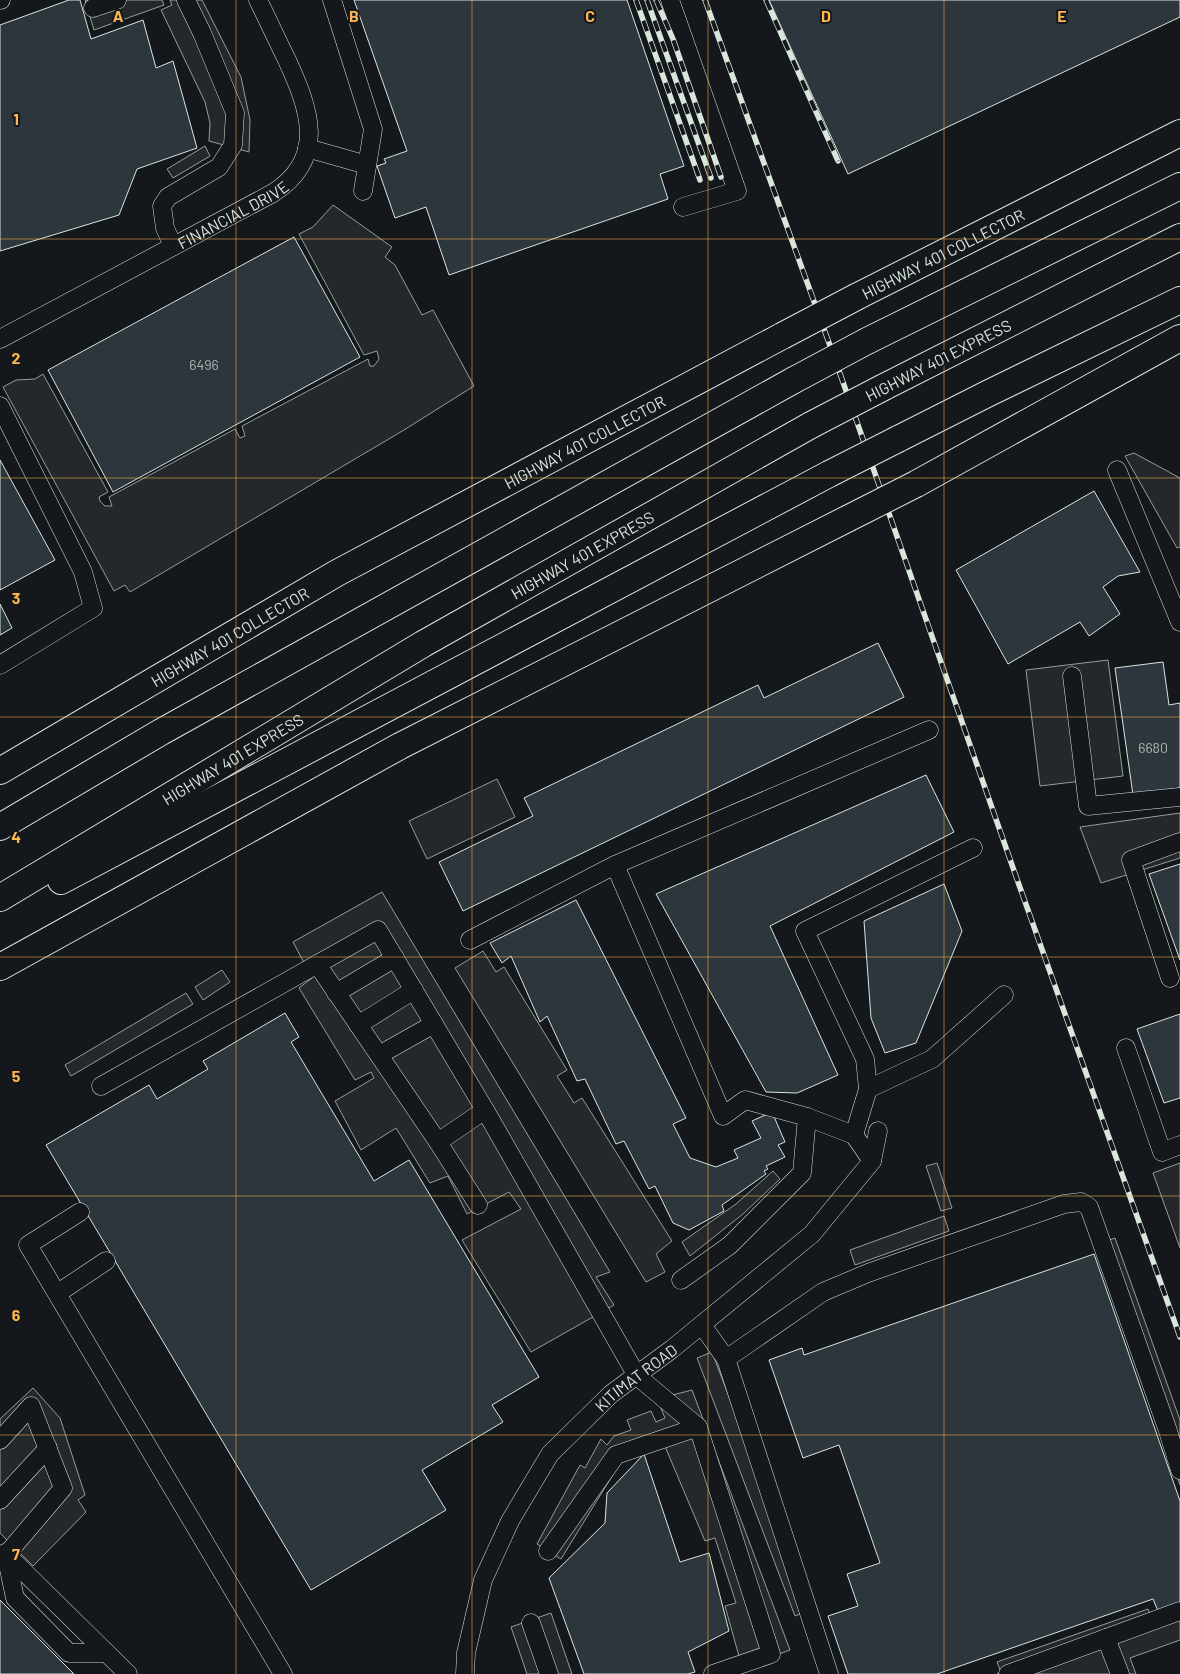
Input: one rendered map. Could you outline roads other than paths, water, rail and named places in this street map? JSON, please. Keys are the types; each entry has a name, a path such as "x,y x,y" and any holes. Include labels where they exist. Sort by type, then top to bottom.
{"highway":[{"name":"HIGHWAY 401 COLLECTOR","path":"0,771 337,573 858,296 1180,133"},
{"path":"0,827 161,732 794,380 1180,186"},
{"name":"HIGHWAY 401 EXPRESS","path":"0,898 423,644 811,425 1180,238"},
{"path":"0,913 829,474 998,388 1180,300"},
{"path":"0,967 400,746 916,484 1180,338"},
{"path":"0,985 400,746"}],"street":[{"path":"92,8 117,0"},
{"path":"173,246 165,228 162,206 168,197 219,167 233,144 235,113 186,0"},
{"name":"FINANCIAL DRIVE","path":"0,339 231,216 288,182 299,169 310,135 310,121 297,82 258,0"},
{"path":"332,0 373,129 363,191"},
{"path":"670,0 737,191 683,208"},
{"path":"307,148 367,165"},
{"path":"0,406 83,572 92,608 0,665"},
{"path":"1118,470 1180,622"},
{"path":"1072,676 1088,806 1180,797"},
{"path":"470,940 615,865 929,730"},
{"path":"1170,978 1131,860 1180,842"},
{"path":"854,1135 868,1089 865,1059 805,931 973,848"},
{"path":"615,865 723,1116 745,1100 807,1117 854,1135 872,1160"},
{"path":"101,1086 378,930 486,1110 637,1376 698,1427 771,1654 713,1674"},
{"path":"336,993 395,958"},
{"path":"317,964 438,1142 478,1205"},
{"path":"358,1025 414,990"},
{"path":"868,1089 932,1059 1004,995"},
{"path":"379,1055 434,1024"},
{"path":"1126,1048 1162,1152 1180,1145"},
{"path":"438,1142 486,1110"},
{"path":"681,1280 730,1245 802,1173 807,1117"},
{"name":"KITIMAT ROAD","path":"465,1674 466,1653 483,1580 510,1521 550,1454 611,1394 672,1349 812,1234 872,1160 878,1131"},
{"path":"726,1359 823,1292 868,1273 1064,1204 1081,1202 1089,1207 1180,1470"},
{"path":"80,1212 28,1245 283,1674"},
{"path":"58,1293 106,1261"},
{"path":"702,1325 726,1359 829,1674"},
{"path":"0,1440 31,1406 64,1488 3,1551"},
{"path":"548,1551 616,1455 698,1427"},
{"path":"0,1500 48,1448"},
{"path":"3,1551 128,1674"},
{"path":"3,1551 15,1598 69,1653 106,1653"},
{"path":"1008,1674 1180,1611"},
{"path":"531,1623 549,1674"},
{"path":"1106,1638 1120,1674"}],"railway":[{"path":"636,0 700,180"},
{"path":"647,0 711,178"},
{"path":"656,0 673,39 721,177"},
{"path":"705,0 837,365 1180,1337"},
{"path":"766,0 838,161"}]}
